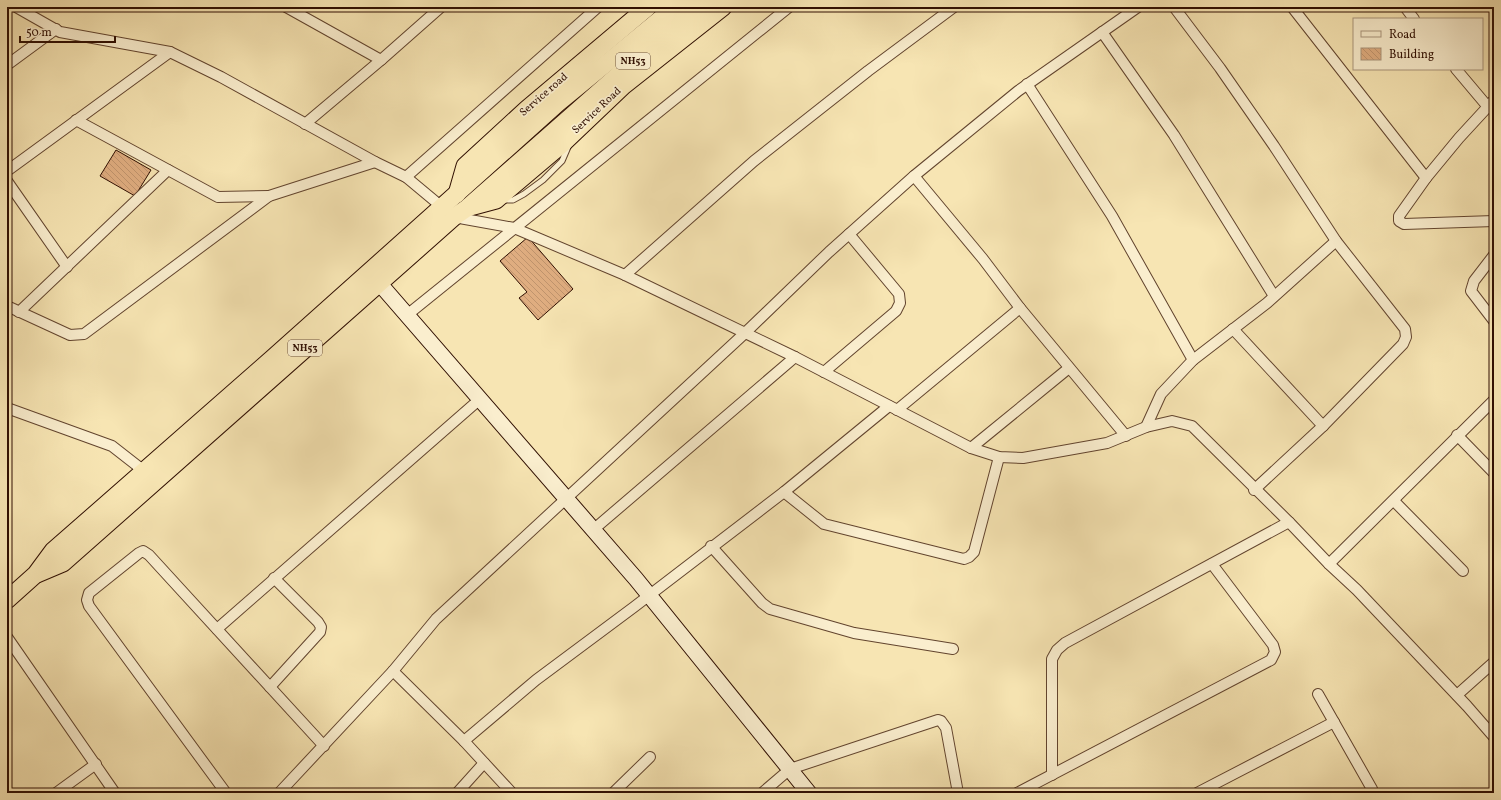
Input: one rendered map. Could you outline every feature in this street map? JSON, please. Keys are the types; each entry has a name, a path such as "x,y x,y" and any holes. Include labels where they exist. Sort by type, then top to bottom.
{"highway":[{"name":"Service road","path":"457,194 465,166 527,109 648,7"},
{"name":"NH53","path":"36,574 63,563 380,284 455,211 457,194 558,103 675,7"},
{"name":"NH53","path":"7,600 36,574 53,551 144,471 697,7"},
{"name":"Service Road","path":"455,211 496,200 574,132 623,86 723,7"}],"main road":[{"path":"380,284 649,595 809,793"}],"street":[{"path":"16,7 60,32 170,52 221,77 305,124 406,177 455,211 514,228 625,275 795,357 971,448 999,457 1023,458 1107,443 1146,427 1172,421 1192,426 1254,490 1289,522 1329,564 1357,590 1494,736"},
{"path":"286,7 381,60"},
{"path":"305,124 441,7"},
{"path":"407,315 789,7"},
{"path":"625,275 754,162 868,71 954,7"},
{"path":"279,793 393,671 436,619 745,333 849,234 914,176 1028,84 1138,7"},
{"path":"1174,7 1220,68 1274,146 1336,241 1405,329 1406,337 1403,344 1322,426 1254,490"},
{"path":"1292,7 1426,178"},
{"path":"1405,7 1413,18"},
{"path":"406,177 592,9"},
{"path":"7,65 56,29"},
{"path":"1102,32 1174,135 1274,296"},
{"path":"7,170 170,52"},
{"path":"1457,70 1491,104 1459,138 1426,178 1399,216 1399,221 1404,224 1494,221"},
{"path":"1028,84 1112,216 1193,360"},
{"path":"76,120 218,197 269,196 376,162"},
{"path":"19,312 168,170"},
{"path":"914,176 983,259 1020,308 1126,436"},
{"path":"7,181 67,267"},
{"path":"7,306 70,335 84,334 269,196"},
{"path":"824,372 896,311 900,303 899,294 849,234"},
{"path":"1146,427 1161,394 1193,360 1274,296 1336,241"},
{"path":"1494,255 1474,281 1471,291 1494,321"},
{"path":"464,741 536,680 784,492 1020,308"},
{"path":"1233,329 1322,426"},
{"path":"593,530 795,357"},
{"path":"971,448 1069,368"},
{"path":"217,629 480,400"},
{"path":"1329,564 1394,501 1457,435 1494,400"},
{"path":"7,408 112,446 144,471"},
{"path":"1457,435 1494,473"},
{"path":"784,492 824,524 964,559 969,557 974,552 999,457"},
{"path":"1394,501 1464,571"},
{"path":"1052,774 1052,659 1057,650 1065,643 1289,522"},
{"path":"712,546 762,603 770,609 854,633 953,649"},
{"path":"226,793 87,600 89,593 143,551 149,555 324,746"},
{"path":"1017,793 1270,660 1275,652 1274,645 1212,564"},
{"path":"270,687 320,632 321,627 318,622 274,578"},
{"path":"7,637 115,793"},
{"path":"1457,695 1494,662"},
{"path":"393,671 464,741 512,793"},
{"path":"1318,694 1372,789"},
{"path":"762,793 790,769 938,720 942,721 946,728 958,793"},
{"path":"1197,793 1334,722"},
{"path":"614,793 650,757"},
{"path":"457,793 484,763"},
{"path":"56,793 96,764"},
{"path":"774,793 778,779"}],"building":[{"path":"116,150 151,170 135,196 100,176"},
{"path":"528,237 573,289 538,320 519,298 527,292 500,261"}]}
